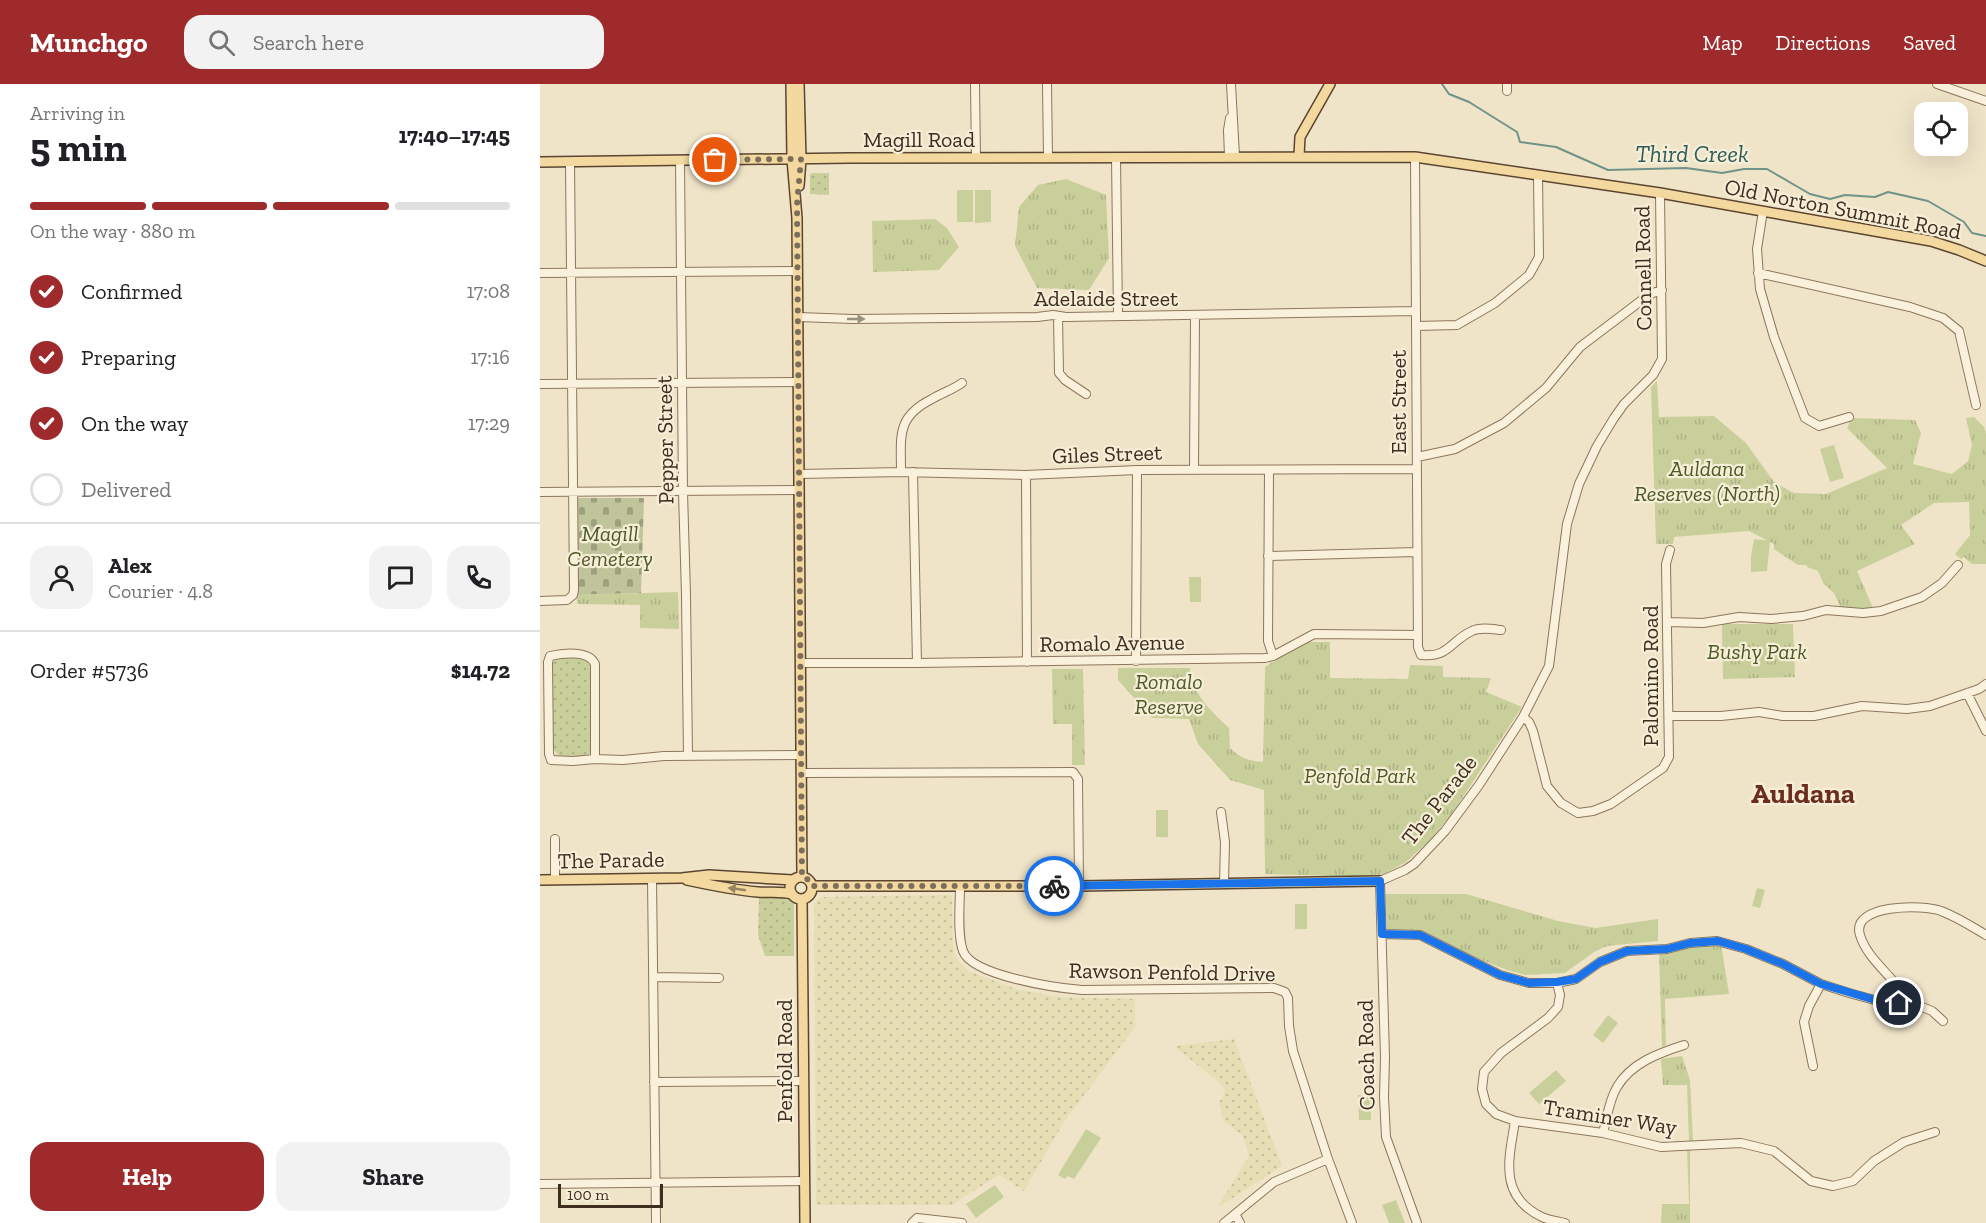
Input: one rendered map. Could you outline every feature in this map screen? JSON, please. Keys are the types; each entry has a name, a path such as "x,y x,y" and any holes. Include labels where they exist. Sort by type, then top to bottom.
{"main road":[{"path":"791,84 796,159 798,272 802,877"},
{"path":"796,159 799,84"},
{"path":"1299,156 1300,137 1330,84"},
{"name":"Magill Road","path":"540,162 571,167 680,160 1299,156"},
{"name":"Old Norton Summit Road","path":"1299,156 1415,157 1538,175 1930,241 1986,261"},
{"name":"The Parade","path":"540,880 652,879 709,875 793,880"},
{"path":"802,877 809,880 812,886 810,893 802,899 792,894 790,887 793,880 802,877"},
{"name":"The Parade","path":"682,878 708,885 792,894"},
{"name":"The Parade","path":"812,886 1079,886 1380,881"},
{"name":"Penfold Road","path":"802,899 805,1223"}],"street":[{"path":"975,84 976,158"},
{"path":"1047,84 1048,158"},
{"path":"1231,84 1228,130 1232,156"},
{"path":"1937,84 1986,101"},
{"path":"1116,157 1118,316"},
{"name":"East Street","path":"1415,157 1418,647 1421,655 1433,656 1446,652 1473,631 1501,630"},
{"name":"Pepper Street","path":"680,160 688,756"},
{"path":"540,601 571,598 574,590 571,167"},
{"path":"1416,326 1457,325 1495,303 1529,275 1539,257 1538,175"},
{"name":"Connell Road","path":"1659,194 1662,342"},
{"path":"1763,212 1757,249 1760,289 1774,337 1805,418 1819,426 1849,417"},
{"path":"540,273 798,272"},
{"path":"1758,273 1910,307 1943,318 1959,331 1976,405"},
{"path":"1417,457 1455,449 1504,423 1546,388 1580,346 1653,292 1662,290"},
{"name":"Adelaide Street","path":"798,317 864,319 1415,312"},
{"path":"1194,470 1196,315"},
{"path":"1058,316 1059,373 1065,380 1086,394"},
{"name":"The Parade","path":"1380,881 1414,864 1445,831 1476,790 1523,717 1549,666 1567,524 1579,484 1597,446 1614,418 1659,367 1663,354 1662,342"},
{"path":"540,384 798,382"},
{"path":"901,472 903,425 910,413 962,383"},
{"name":"Giles Street","path":"799,474 913,472 1026,475 1137,470 1416,469"},
{"path":"1136,661 1137,470"},
{"path":"1269,470 1268,641 1273,656"},
{"path":"913,472 917,663"},
{"path":"1026,475 1027,662"},
{"path":"540,492 799,490"},
{"name":"Palomino Road","path":"1523,717 1533,730 1547,786 1561,803 1578,813 1593,811 1611,804 1663,768 1669,757 1666,564 1670,550"},
{"path":"1269,556 1416,552"},
{"path":"1668,622 1703,623 1739,617 1771,619 1803,616 1826,610 1863,614 1881,611 1922,597 1942,583 1958,565"},
{"name":"Romalo Avenue","path":"801,663 1264,658 1273,656 1314,634 1418,635"},
{"path":"540,656 586,655 593,658 595,664 595,759"},
{"path":"550,656 548,672 551,760 801,755"},
{"path":"1669,716 1721,716 1759,712 1783,716 1814,716 1862,706 1907,709 1930,706 1986,684"},
{"path":"1968,693 1986,731"},
{"path":"802,773 1070,772 1075,774 1078,779 1079,886"},
{"path":"1221,812 1225,842 1224,883"},
{"path":"555,839 555,880"},
{"path":"652,879 656,1223"},
{"name":"Coach Road","path":"1380,881 1386,1137 1417,1223"},
{"name":"Rawson Penfold Drive","path":"960,886 962,950 972,963 1005,975 1058,988 1082,990 1274,988 1282,990 1288,998 1293,1051 1328,1159 1352,1223"},
{"path":"1882,1002 1892,994 1895,983 1864,945 1859,932 1861,920 1866,916 1880,911 1914,907 1939,910 1986,935"},
{"path":"1382,934 1420,935 1500,975 1529,983 1576,979 1600,962 1627,951 1667,949 1690,943 1718,941 1783,964 1821,984 1882,1002 1915,1004 1932,1011 1943,1021"},
{"path":"654,977 719,978"},
{"name":"Traminer Way","path":"1557,982 1560,995 1558,1007 1548,1018 1501,1053 1484,1072 1482,1089 1486,1104 1496,1114 1515,1121 1603,1133 1662,1147 1702,1147 1742,1143 1774,1151 1811,1180 1833,1186 1853,1181 1874,1161 1904,1142 1935,1132"},
{"path":"1813,1066 1804,1022 1809,1006 1821,984"},
{"path":"1603,1133 1616,1088 1628,1074 1652,1057 1684,1045"},
{"path":"654,1082 804,1081"},
{"path":"1515,1121 1508,1168 1511,1187 1522,1204 1542,1218 1565,1223"},
{"path":"1224,1223 1274,1182 1328,1159"},
{"path":"540,1184 805,1181"},
{"path":"1235,1214 1240,1223"},
{"path":"912,1223 917,1218 962,1223"}],"shaded area":[{"path":"952,895 953,948 956,958 968,971 1016,989 1059,997 1135,999 1135,1027 1064,1122 1024,1191 999,1175 952,1205 816,1205 814,903 821,897"},
{"path":"1234,1039 1282,1166 1217,1208 1249,1156 1243,1136 1224,1121 1219,1103 1225,1092 1222,1085 1174,1046"}],"green space":[{"path":"829,173 829,195 810,194 810,174"},
{"path":"1066,179 1106,195 1109,258 1089,290 1037,288 1015,246 1019,207 1038,185"},
{"path":"957,190 973,190 973,222 957,222"},
{"path":"975,190 991,190 991,222 975,223"},
{"path":"935,219 947,228 959,247 939,270 873,272 872,221"},
{"name":"Auldana Reserves (North)","path":"1657,381 1659,417 1714,416 1746,443 1774,482 1794,493 1826,494 1887,468 1847,428 1852,418 1915,420 1921,433 1913,464 1952,474 1968,461 1972,445 1966,418 1974,417 1984,427 1986,433 1986,564 1972,564 1964,557 1961,559 1955,554 1970,535 1969,502 1934,503 1901,525 1915,544 1857,571 1873,608 1841,608 1834,593 1823,583 1818,571 1807,565 1798,565 1774,549 1774,544 1749,531 1674,537 1673,544 1656,544 1651,387"},
{"path":"1834,445 1844,478 1830,482 1820,449"},
{"name":"Magill Cemetery","path":"576,498 644,498 641,593 577,595"},
{"path":"1754,539 1770,541 1767,571 1751,572"},
{"path":"1189,577 1201,577 1201,602 1190,602"},
{"path":"678,592 679,629 640,628 640,605 577,604 577,595"},
{"name":"Bushy Park","path":"1722,624 1793,624 1795,677 1723,679"},
{"name":"Penfold Park","path":"1304,642 1330,642 1330,678 1408,679 1410,665 1443,666 1443,677 1491,678 1486,692 1522,707 1451,815 1430,840 1406,862 1386,873 1373,877 1265,874 1264,790 1230,780 1198,744 1189,719 1152,718 1118,680 1118,668 1190,668 1198,694 1229,728 1230,748 1245,758 1263,762 1265,667"},
{"path":"561,658 585,658 590,660 592,665 593,751 585,758 561,757 553,746 553,662"},
{"path":"1052,669 1083,669 1085,765 1072,765 1072,724 1053,724"},
{"path":"1156,810 1168,810 1168,837 1156,837"},
{"path":"1757,888 1765,890 1760,908 1752,906"},
{"path":"1385,894 1466,894 1558,921 1595,928 1658,919 1658,941 1607,946 1594,952 1565,973 1525,975 1454,949 1419,931 1387,931"},
{"path":"759,898 789,898 794,902 794,956 765,956 758,935"},
{"path":"1295,904 1307,904 1307,929 1295,929"},
{"path":"1700,943 1721,944 1729,994 1665,999 1666,1045 1662,1047 1659,952"},
{"path":"1608,1015 1618,1023 1603,1043 1593,1035"},
{"path":"1682,1056 1690,1080 1693,1141 1689,1141 1687,1085 1663,1085 1661,1059"},
{"path":"1556,1070 1566,1081 1539,1104 1529,1093"},
{"path":"1358,1095 1370,1095 1371,1120 1359,1120"},
{"path":"1086,1129 1101,1138 1074,1179 1067,1176 1065,1179 1058,1175"},
{"path":"1690,1149 1690,1223 1661,1223 1662,1204 1689,1204 1687,1150"},
{"path":"995,1185 1004,1197 976,1218 966,1204"},
{"path":"1396,1200 1405,1223 1389,1223 1382,1205"}],"waterway":[{"name":"Third Creek","path":"1442,84 1449,94 1469,102 1517,132 1520,142 1556,147 1608,170 1686,168 1722,173 1744,169 1767,169 1810,194 1830,199 1845,195 1875,197 1888,192 1928,201 1964,222 1972,233 1986,236"}],"way so far":[{"path":"715,160 801,159 797,204 797,294 802,877 809,880 812,886 1054,886"}],"district":[{"name":"Auldana","path":"1803,793"}],"route":[{"path":"1054,886 1380,881 1382,934 1420,935 1500,975 1529,983 1576,979 1600,962 1627,951 1667,949 1690,943 1718,941 1783,964 1821,984 1882,1002 1899,1003"}],"park label":[{"name":"Romalo Reserve","path":"1169,694"}]}
